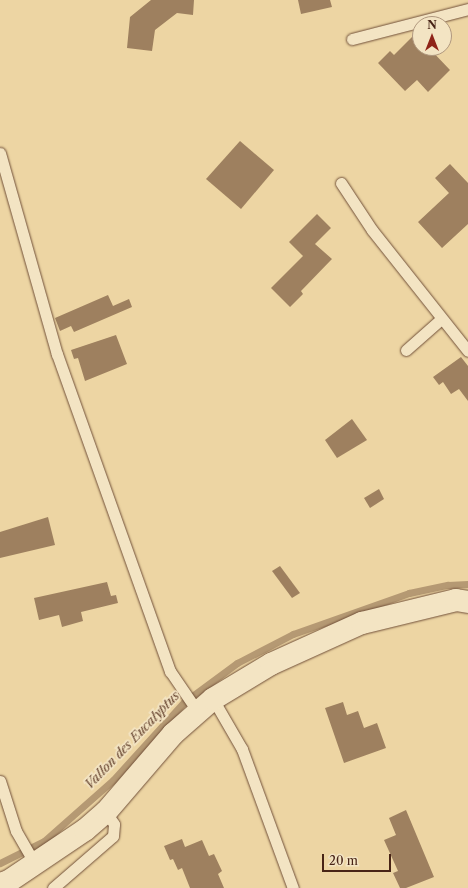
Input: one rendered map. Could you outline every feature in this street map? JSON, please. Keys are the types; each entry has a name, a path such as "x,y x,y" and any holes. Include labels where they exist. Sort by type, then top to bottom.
{"street":[{"path":"0,884 9,881 85,830 106,812 173,734 206,705 272,664 362,623 456,600 468,602"}],"lane":[{"path":"352,39 468,9"},
{"path":"0,153 56,354 170,670 206,705 242,749 293,888"},
{"path":"341,183 372,230 441,319 468,351"},
{"path":"406,350 441,319"},
{"path":"0,781 16,831 35,864"},
{"path":"52,888 113,836 114,824 106,812"}],"building":[{"path":"151,0 194,0 193,15 177,13 155,30 152,51 127,48 130,17"},
{"path":"298,0 330,0 332,7 301,14"},
{"path":"412,37 412,56 437,56 450,70 428,92 417,80 405,91 378,63 390,51 394,55"},
{"path":"240,141 274,170 241,209 206,179"},
{"path":"450,164 468,183 468,224 442,248 418,222 449,193 435,178"},
{"path":"317,214 331,228 315,244 332,259 301,291 303,294 290,307 271,288 303,256 289,242"},
{"path":"108,295 113,306 129,299 132,307 74,332 71,326 60,331 55,318"},
{"path":"116,335 127,364 85,381 78,358 74,359 71,350"},
{"path":"461,357 468,366 468,401 459,389 451,394 443,382 439,385 433,377"},
{"path":"352,419 367,440 337,458 325,440"},
{"path":"379,489 384,499 370,508 364,498"},
{"path":"48,517 55,545 0,558 0,532"},
{"path":"280,566 300,593 292,598 272,571"},
{"path":"107,582 111,596 116,595 118,603 81,612 83,621 62,627 59,615 39,620 34,598"},
{"path":"343,702 347,715 358,711 364,728 377,723 386,748 344,763 325,708"},
{"path":"406,810 434,877 406,888 400,888 393,873 398,871 384,840 396,835 389,818"},
{"path":"182,839 185,847 202,840 209,856 214,854 222,871 218,874 224,888 190,888 182,868 178,870 173,859 170,860 164,846"}],"waterway":[{"name":"Vallon des Eucalyptus","path":"0,863 44,841 113,780 184,702 237,663 293,634 409,593 448,585 468,584"}]}
